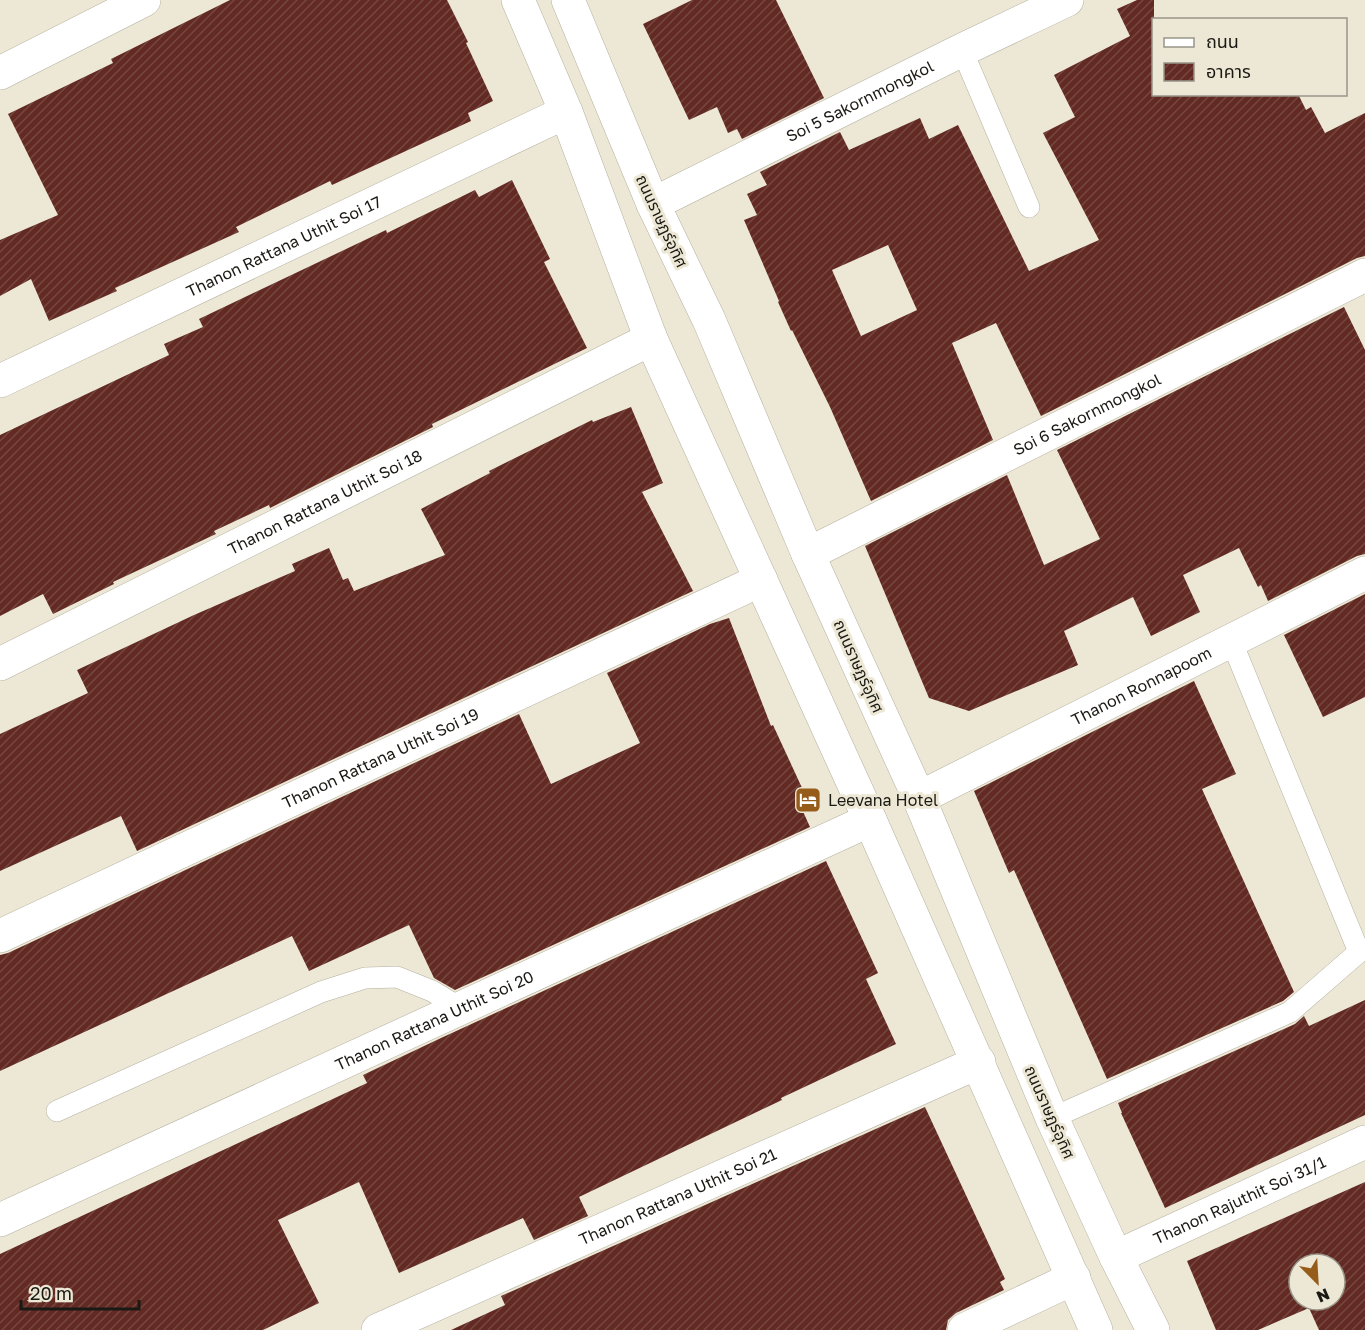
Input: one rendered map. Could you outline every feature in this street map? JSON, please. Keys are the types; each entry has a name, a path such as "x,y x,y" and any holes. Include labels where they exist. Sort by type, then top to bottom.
{"street":[{"path":"0,73 144,0"},
{"path":"518,0 566,111 651,339 979,1062 1096,1330"},
{"name":"ถนนราษฏร์อุทิศ","path":"568,0 653,204 709,320 808,554 919,798 1052,1118 1116,1257 1153,1330"},
{"name":"Soi 5 Sakornmongkol","path":"653,204 1067,0"},
{"name":"Thanon Rattana Uthit Soi 17","path":"0,381 566,111"},
{"name":"Soi 6 Sakornmongkol","path":"808,554 1365,275"},
{"name":"Thanon Rattana Uthit Soi 18","path":"0,664 651,339"},
{"name":"Thanon Ronnapoom","path":"919,798 1365,573"},
{"name":"Thanon Rattana Uthit Soi 19","path":"0,936 761,580"},
{"name":"Thanon Rattana Uthit Soi 20","path":"0,1220 870,820"},
{"name":"Thanon Rattana Uthit Soi 21","path":"378,1330 979,1062"},
{"name":"Thanon Rajuthit Soi 31/1","path":"1116,1257 1365,1142"},
{"path":"964,1330 1074,1278"}],"lane":[{"path":"962,51 1029,207"},
{"path":"1052,1118 1290,1012 1359,952 1231,640"},
{"path":"57,1111 321,992 365,978 398,976 432,991 460,1008"}],"building":[{"path":"230,0 447,0 493,101 468,113 471,121 332,185 330,181 236,227 239,232 115,288 117,291 49,321 31,279 0,296 0,240 58,215 8,114 113,63 111,59"},
{"path":"692,0 776,0 824,98 742,139 737,129 728,133 717,107 689,120 643,24"},
{"path":"1137,0 1154,0 1152,96 1299,96 1306,110 1311,107 1325,133 1365,113 1365,256 1041,416 996,323 952,343 993,440 871,501 830,407 791,331 744,220 757,215 747,194 767,185 760,172 840,132 849,150 920,118 929,139 958,125 1029,271 1099,240 1043,133 1075,117 1054,75 1130,36 1117,9","holes":["888,245 917,310 861,336 832,270"]},
{"path":"512,180 550,259 544,262 587,348 432,424 433,427 270,508 269,505 214,531 216,534 113,582 114,584 53,614 43,594 0,616 0,435 169,355 164,344 203,327 199,319 475,190 479,197"},
{"path":"1344,307 1365,350 1365,554 1268,601 1261,585 1258,587 1239,548 1183,575 1200,612 1151,636 1133,597 1064,631 1078,665 969,711 929,698 865,546 1007,475 1044,565 1100,539 1057,450"},
{"path":"631,407 663,483 642,492 693,591 137,851 121,816 0,871 0,734 88,693 77,670 295,571 292,564 329,548 343,580 348,578 354,591 445,555 421,509 490,473 489,471 592,420 593,422"},
{"path":"1365,594 1365,697 1323,717 1284,635"},
{"path":"729,618 771,726 773,725 809,803 801,807 810,827 455,990 434,978 409,925 309,971 292,936 0,1071 0,955 519,714 551,784 640,743 607,673 710,624"},
{"path":"1194,681 1236,774 1202,789 1294,992 1283,1001 1107,1079 1014,870 1009,873 974,791"},
{"path":"826,861 878,973 866,979 896,1044 579,1197 588,1216 534,1240 523,1218 399,1273 359,1182 278,1220 319,1303 263,1330 0,1330 0,1254 367,1083 363,1075"},
{"path":"1365,1000 1365,1115 1165,1208 1118,1103 1295,1024 1304,1016 1309,1026"},
{"path":"925,1107 1005,1279 1000,1282 1004,1290 956,1313 948,1320 946,1330 451,1330 505,1305 501,1296"},
{"path":"1365,1182 1365,1330 1319,1330 1311,1312 1347,1312 1347,1252 1287,1252 1287,1312 1300,1312 1258,1330 1216,1330 1187,1261"}],"place":[{"name":"Leevana Hotel","path":"808,800"}]}
